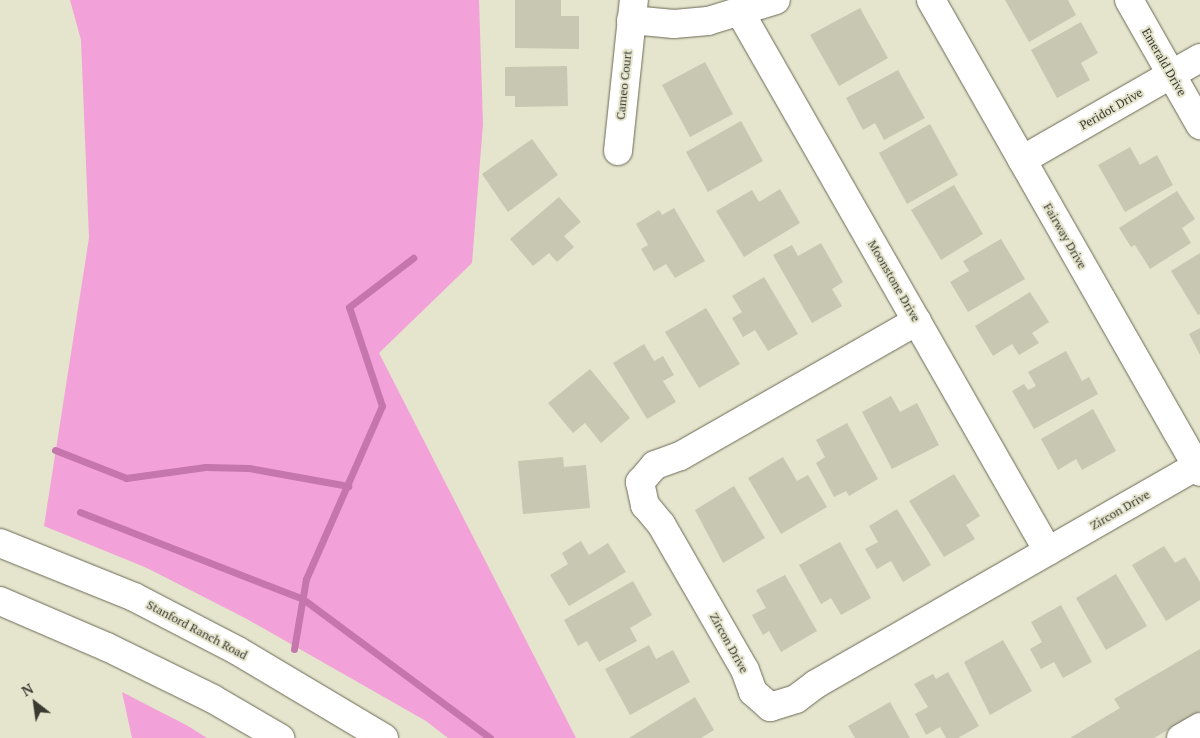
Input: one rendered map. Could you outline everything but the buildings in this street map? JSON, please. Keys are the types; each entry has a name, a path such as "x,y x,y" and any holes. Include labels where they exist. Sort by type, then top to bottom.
{"street":[{"path":"632,10 674,24 708,21 776,0"},
{"name":"Fairway Drive","path":"930,0 1198,469"},
{"name":"Emerald Drive","path":"1129,0 1200,125"},
{"name":"Cameo Court","path":"618,151 632,10"},
{"name":"Moonstone Drive","path":"740,12 1048,551"},
{"name":"Peridot Drive","path":"1022,160 1200,58"},
{"name":"Zircon Drive","path":"917,321 680,456 655,465 640,482 644,505 661,524 745,670 753,692 770,707 796,699 816,684 1048,551 1198,469"},
{"name":"Stanford Ranch Road","path":"0,543 134,597 238,651 384,738"},
{"path":"0,601 107,648 213,699 280,738"},
{"path":"1181,738 1200,727"}],"shaded area":[{"path":"70,0 479,0 483,124 472,263 379,353 576,738 448,738 426,721 245,618 147,568 44,526 89,238 81,40"},
{"path":"122,692 188,726 207,738 132,738"}],"waterway":[{"path":"294,649 306,579 382,406 349,307 413,258"},
{"path":"55,450 126,478 205,467 249,468 348,486"},
{"path":"80,512 303,599 490,738"}]}
